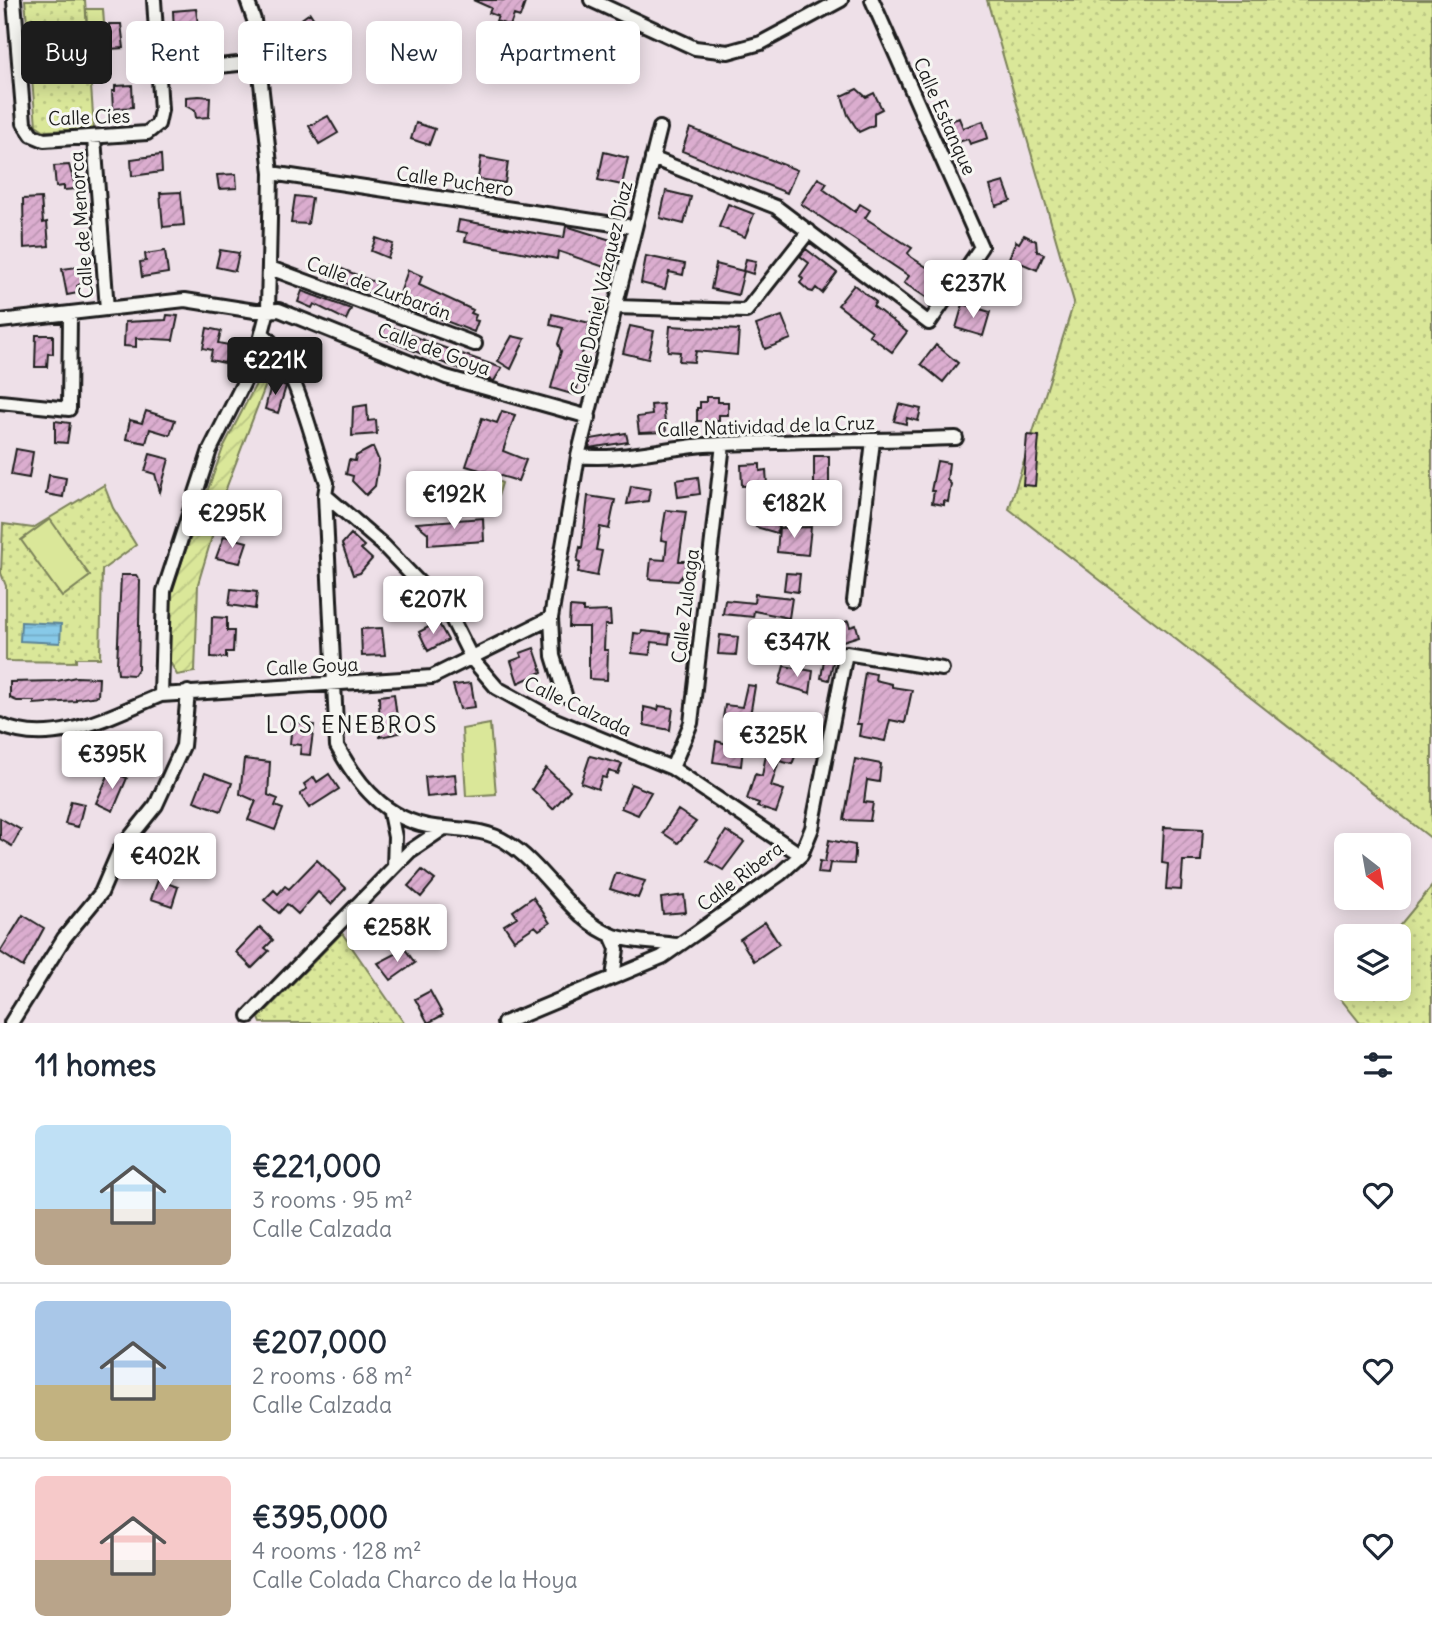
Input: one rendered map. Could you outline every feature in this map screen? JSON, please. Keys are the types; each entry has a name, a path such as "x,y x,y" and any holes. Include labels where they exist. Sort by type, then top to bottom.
{"street":[{"name":"Calle Cíes","path":"14,0 23,123 32,135 44,140 147,133 158,124 161,110 160,84"},
{"name":"Calle Cíes","path":"154,0 156,21"},
{"path":"247,0 254,21"},
{"path":"591,0 695,48 728,52 761,43 841,0"},
{"name":"Calle Estanque","path":"809,231 929,323 981,247 873,0"},
{"path":"161,695 164,591 211,450 256,360 268,310 271,173 261,84"},
{"name":"Calle Daniel Vázquez Díaz","path":"578,456 590,417 660,128"},
{"name":"Calle de Menorca","path":"94,138 107,309"},
{"path":"616,307 746,311 809,231 776,207 652,159"},
{"name":"Calle Puchero","path":"271,173 634,227"},
{"name":"Calle de Zurbarán","path":"270,268 475,344"},
{"name":"Calle de Goya","path":"0,321 185,300 279,310 446,377 590,417"},
{"path":"0,402 69,409 69,315"},
{"path":"263,334 278,347 327,483 325,495 337,746 351,774 390,813 444,828 464,828 491,834 508,843 589,921 611,935 636,942 677,946"},
{"name":"Calle Natividad de la Cruz","path":"578,456 599,458 661,448 723,444 956,438"},
{"path":"854,601 873,441"},
{"name":"Calle Zuloaga","path":"672,768 691,723 723,444"},
{"path":"565,695 553,656 551,618 578,456"},
{"name":"Calle Calzada","path":"325,495 383,545 450,615 472,659 497,688 553,719 672,768 801,855"},
{"name":"Calle Goya","path":"0,725 12,730 51,732 83,728 161,695 432,677 551,618"},
{"name":"Calle Ribera","path":"504,1023 662,957 780,874 801,855 812,828 846,653 942,669"},
{"path":"11,1023 64,938 101,893 119,851 156,805 183,746 188,692"},
{"path":"390,813 395,837 394,867"},
{"path":"249,1016 394,867 429,836 444,828"},
{"path":"611,935 617,949 613,977"}],"green space":[{"path":"25,0 85,0 86,21 27,21"},
{"path":"987,0 1432,0 1432,839 1009,509 1074,302"},
{"path":"86,9 103,9 104,21 87,21"},
{"path":"32,84 91,84 94,129 45,131 36,125"},
{"path":"272,353 270,374 227,486 198,584 195,672 177,675 169,660 169,597 223,448"},
{"path":"491,478 502,483 494,509 431,509 432,479"},
{"path":"104,485 113,508 136,545 102,570 100,658 76,658 76,662 6,661 6,586 1,573 3,524 33,528"},
{"path":"50,519 90,576 62,597 21,540"},
{"path":"490,724 496,794 466,796 462,729"},
{"path":"1432,886 1432,1023 1360,1023 1342,1001 1411,1001 1411,924 1401,924"},
{"path":"342,933 404,1023 261,1023 259,1018"}],"water":[{"path":"21,622 61,624 60,643 20,641"}],"building":[{"path":"473,0 526,0 520,17 514,15 512,21 496,21 498,16 489,13 491,8"},
{"path":"196,9 198,21 173,21 173,11"},
{"path":"310,13 315,21 301,21"},
{"path":"112,24 121,24 124,48 112,49"},
{"path":"132,85 133,107 113,109 112,91 115,91 115,86"},
{"path":"857,89 866,97 874,93 882,109 874,113 874,125 859,132 848,115 842,96"},
{"path":"186,97 210,97 209,117 196,118 195,111 186,106"},
{"path":"328,116 338,133 319,144 309,126"},
{"path":"959,118 963,128 983,121 988,138 970,144 968,139 955,143 948,122"},
{"path":"416,123 435,129 429,145 411,139"},
{"path":"690,128 797,170 787,193 682,151"},
{"path":"604,152 628,158 622,185 598,180"},
{"path":"161,155 162,172 132,176 131,159"},
{"path":"481,157 508,162 505,183 478,179"},
{"path":"69,165 76,189 64,190 64,186 56,187 54,166"},
{"path":"236,174 237,188 219,189 217,175"},
{"path":"818,178 827,183 823,189 855,212 860,204 870,210 865,218 912,248 908,253 911,257 942,277 927,298 904,283 909,276 801,204"},
{"path":"1004,182 1011,201 996,206 990,186"},
{"path":"666,191 691,197 684,224 660,218"},
{"path":"181,192 184,225 163,227 160,193"},
{"path":"295,196 312,198 308,224 291,223"},
{"path":"41,198 43,223 47,222 49,246 24,248 23,199"},
{"path":"728,204 754,214 745,237 719,227"},
{"path":"459,220 564,238 566,226 614,241 607,268 558,251 557,259 465,241 467,233 457,231"},
{"path":"1024,235 1036,241 1037,251 1044,254 1037,270 1009,258 1016,241 1019,243"},
{"path":"376,238 393,244 388,258 371,251"},
{"path":"806,249 837,273 822,293 816,288 813,292 809,291 800,283 803,279 800,276 809,263 800,256"},
{"path":"220,250 239,253 235,271 216,267"},
{"path":"165,251 168,273 142,277 140,262 146,261 145,254"},
{"path":"646,256 685,264 683,275 669,272 665,289 641,283"},
{"path":"746,259 756,261 753,274 744,271 738,295 711,289 716,264 743,271"},
{"path":"332,265 377,283 373,294 328,276"},
{"path":"77,267 83,282 77,286 78,293 67,295 62,269"},
{"path":"408,270 422,276 419,285 473,310 471,313 476,315 474,320 478,321 474,332 397,302"},
{"path":"854,285 876,302 873,306 907,332 892,352 869,335 872,331 838,305"},
{"path":"302,291 351,309 346,320 314,304 312,308 298,302"},
{"path":"963,304 990,312 983,336 956,328"},
{"path":"552,314 590,323 579,367 583,368 575,395 551,388 561,351 558,344 563,328 550,325"},
{"path":"167,315 178,316 173,340 136,338 136,347 124,346 125,322 166,320"},
{"path":"782,316 791,339 765,349 756,325"},
{"path":"386,325 502,368 494,381 441,362 381,337"},
{"path":"630,326 654,331 648,359 623,353"},
{"path":"670,326 739,330 737,355 696,351 694,362 679,361 680,352 668,351"},
{"path":"207,328 221,331 218,343 229,345 225,363 210,360 212,350 203,348"},
{"path":"36,335 53,335 53,354 48,353 47,367 35,367"},
{"path":"512,336 525,339 511,369 498,361"},
{"path":"936,345 958,363 943,382 921,364"},
{"path":"272,381 286,386 278,413 265,409"},
{"path":"706,397 718,397 718,402 728,402 728,415 719,415 719,421 697,421 697,408 700,408 700,402 706,402"},
{"path":"663,404 666,432 639,433 637,417 652,415 651,405"},
{"path":"899,404 921,409 918,421 907,418 906,424 894,421"},
{"path":"367,405 368,421 376,420 377,434 352,436 353,407"},
{"path":"146,411 175,420 170,435 150,429 146,443 126,439 130,420 142,423"},
{"path":"502,411 515,415 503,451 526,460 518,481 466,466 482,418 497,423"},
{"path":"55,421 70,423 67,443 55,442"},
{"path":"626,433 628,442 589,448 591,439"},
{"path":"1027,435 1039,436 1035,486 1023,485"},
{"path":"373,447 379,461 375,486 366,495 352,481 353,476 346,474 349,460 355,461 356,456"},
{"path":"16,449 33,452 29,478 11,475"},
{"path":"150,454 169,459 160,492 155,474 145,471"},
{"path":"814,456 829,456 829,484 814,484"},
{"path":"937,461 949,463 947,480 951,484 948,502 944,501 944,505 932,503 934,491 931,491"},
{"path":"760,464 760,471 766,470 767,485 742,486 741,465"},
{"path":"49,475 66,478 63,497 46,494"},
{"path":"698,477 700,494 678,497 676,480"},
{"path":"631,486 650,489 648,501 627,504"},
{"path":"588,496 615,500 609,529 600,527 596,550 602,551 597,576 578,572 580,563 577,562 580,547 582,548"},
{"path":"757,503 781,506 777,533 756,527"},
{"path":"666,510 686,512 679,561 686,561 685,572 678,581 649,579 651,559 665,560 667,541 661,540"},
{"path":"483,518 484,541 428,545 428,533 416,523"},
{"path":"811,527 808,555 777,552 779,528"},
{"path":"351,534 364,546 361,549 372,559 360,573 353,575 342,544"},
{"path":"224,536 247,542 240,563 216,558"},
{"path":"786,573 800,574 798,592 784,590"},
{"path":"121,575 136,575 140,581 138,669 134,675 118,674"},
{"path":"231,589 257,592 255,609 229,605"},
{"path":"755,594 792,598 789,618 754,611 753,617 723,614 725,600 754,603"},
{"path":"570,607 583,608 583,612 610,611 611,625 605,625 607,680 589,679 589,627 569,627"},
{"path":"212,617 227,618 227,631 234,631 233,652 226,652 226,658 211,657"},
{"path":"848,621 850,627 856,625 859,636 830,645 825,629"},
{"path":"438,622 448,640 428,651 419,632"},
{"path":"382,628 385,655 362,656 361,629"},
{"path":"642,631 670,634 669,644 652,642 650,655 632,653 634,633 641,634"},
{"path":"720,635 738,637 736,655 718,654"},
{"path":"837,645 829,680 821,678 826,648"},
{"path":"534,648 542,672 518,683 511,661 522,657 520,653"},
{"path":"784,666 813,671 810,693 779,684"},
{"path":"865,672 876,674 875,680 892,684 892,687 912,690 905,723 890,720 885,741 859,736 861,724 857,724"},
{"path":"76,677 99,678 98,696 76,701 34,704 34,701 17,701 10,698 10,682 57,681"},
{"path":"471,683 475,707 460,709 453,685"},
{"path":"747,685 755,686 749,722 723,718 725,705 742,707"},
{"path":"394,694 399,733 380,737 379,696"},
{"path":"659,706 673,708 670,730 644,725 644,707 658,710"},
{"path":"292,722 314,725 310,755 300,754 301,745 290,744"},
{"path":"122,731 143,736 139,753 118,748"},
{"path":"770,733 801,742 792,764 779,761 771,786 784,790 776,813 757,807 759,803 747,799 755,774 762,776"},
{"path":"716,741 743,748 741,766 713,762"},
{"path":"590,756 622,764 618,774 609,771 606,778 602,777 598,789 581,783"},
{"path":"244,759 270,762 268,795 278,799 275,806 283,809 275,830 248,820 256,801 240,794"},
{"path":"855,759 881,764 879,782 867,780 864,802 873,803 870,821 844,820"},
{"path":"546,768 570,790 553,809 532,789"},
{"path":"110,771 127,778 113,811 96,803"},
{"path":"205,773 232,783 221,811 194,801"},
{"path":"329,774 339,789 309,808 300,794 307,789 304,784 314,777 317,782"},
{"path":"455,774 457,794 427,797 425,777"},
{"path":"631,784 651,792 638,815 621,808"},
{"path":"71,801 84,804 78,827 65,824"},
{"path":"678,810 696,822 678,843 663,833"},
{"path":"0,818 21,830 12,846 0,839"},
{"path":"1164,827 1203,829 1201,861 1183,861 1181,890 1166,889 1168,864 1162,863"},
{"path":"726,831 744,842 723,870 707,861"},
{"path":"186,838 206,847 196,867 164,852 169,841 182,847"},
{"path":"829,840 855,845 854,864 830,863 828,874 818,873 820,861 825,862"},
{"path":"317,860 346,888 331,904 318,892 298,914 287,904 279,913 264,900 274,890 278,894 285,886 289,889"},
{"path":"422,870 435,880 421,897 408,886"},
{"path":"616,873 645,881 638,898 610,889"},
{"path":"158,880 178,887 172,906 151,899"},
{"path":"684,895 686,912 663,914 661,898"},
{"path":"533,897 550,923 539,930 535,926 514,940 504,925 517,917 513,911"},
{"path":"23,915 44,928 23,967 0,952"},
{"path":"765,922 779,944 754,961 740,939"},
{"path":"260,927 273,940 265,948 269,951 252,968 236,952"},
{"path":"405,949 415,963 391,980 378,963"},
{"path":"430,991 443,1015 428,1023 415,999"}],"district":[{"name":"LOS ENEBROS","path":"352,724"}]}
